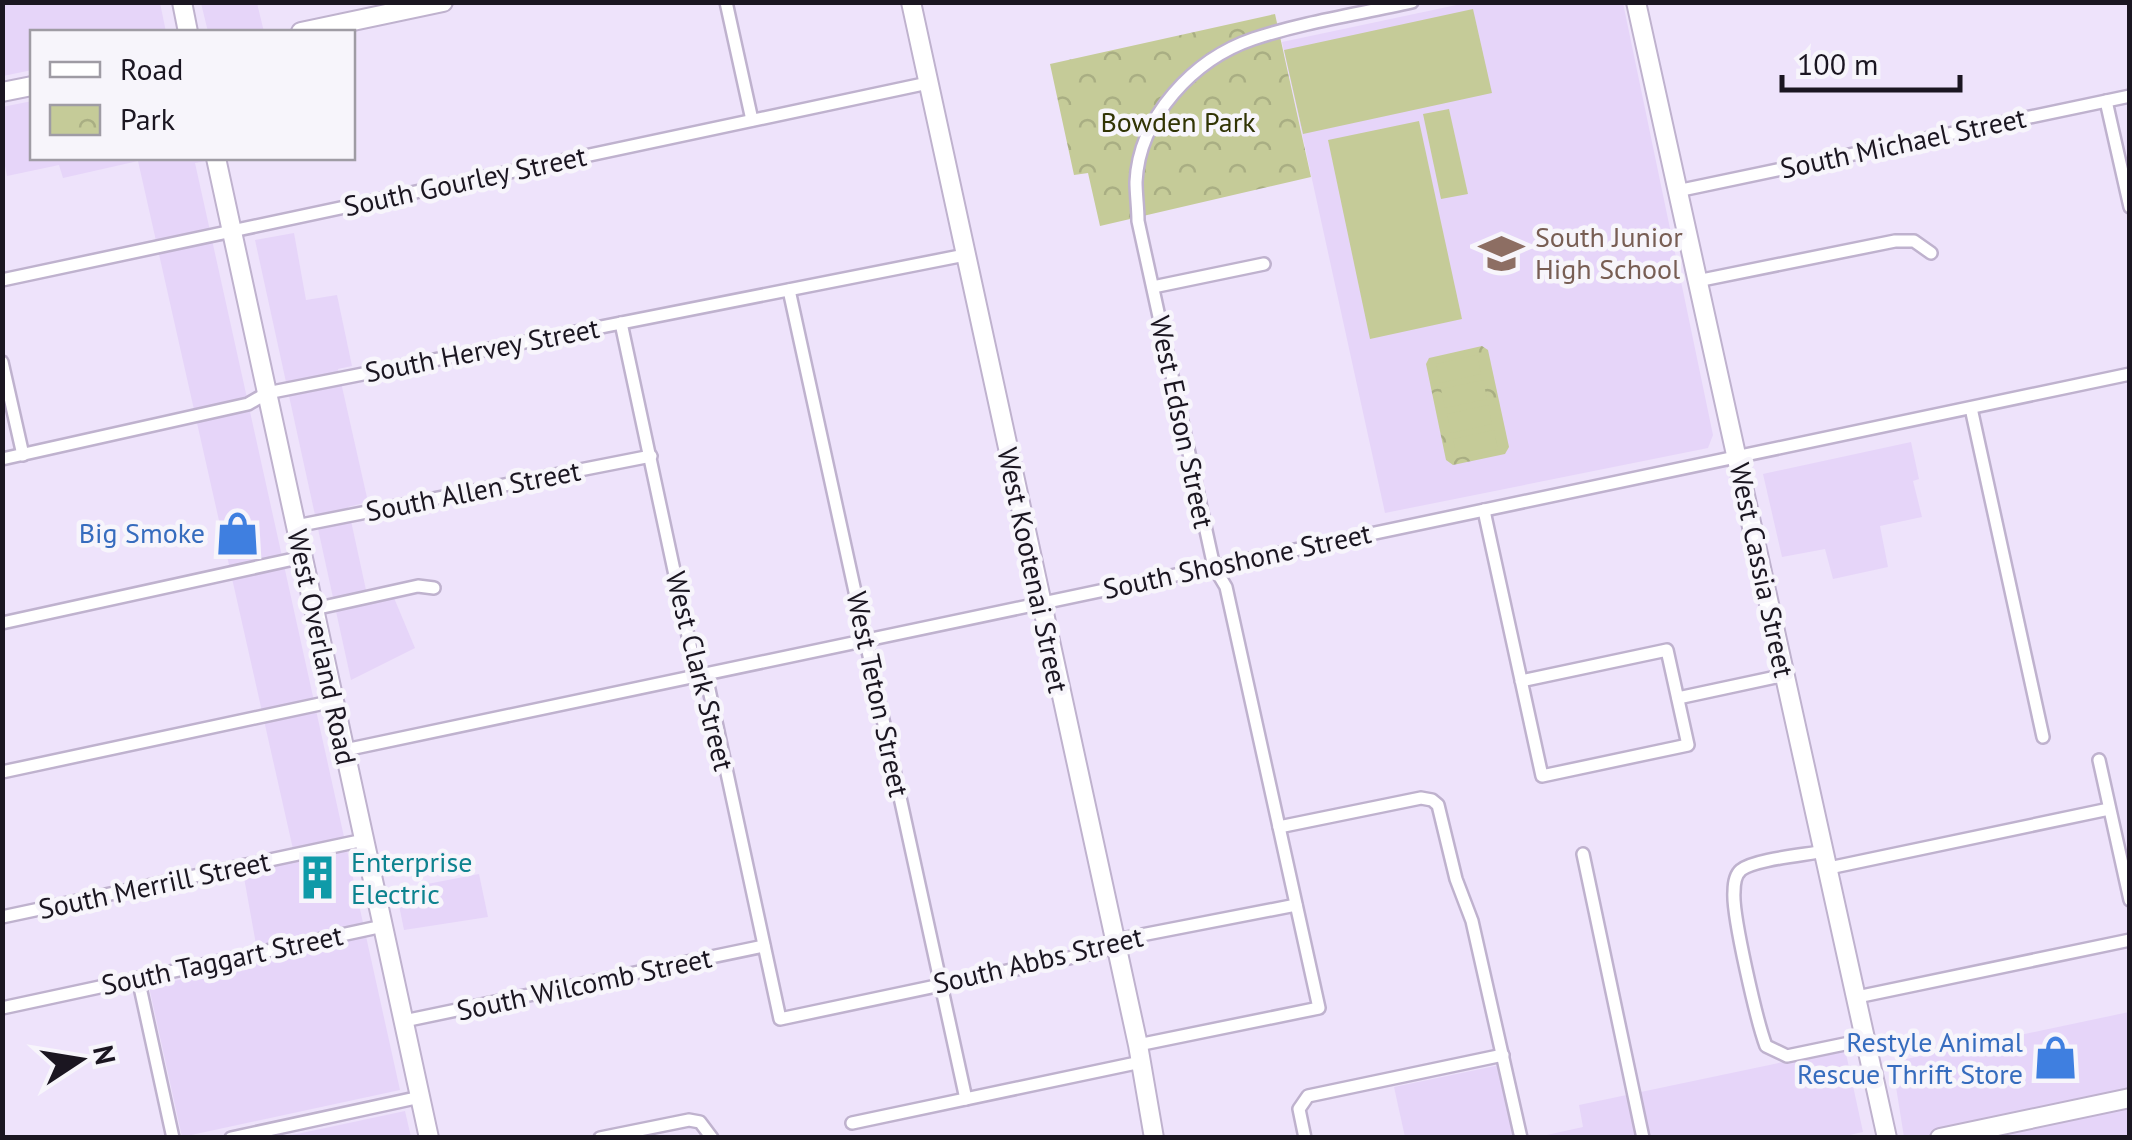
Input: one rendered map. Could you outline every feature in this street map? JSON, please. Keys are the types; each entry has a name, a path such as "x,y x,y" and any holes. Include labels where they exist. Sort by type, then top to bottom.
{"street":[{"path":"182,2 188,30"},
{"path":"310,30 443,2"},
{"path":"726,2 752,120"},
{"name":"West Kootenai Street","path":"910,2 1115,942 1154,1138"},
{"name":"West Edson Street","path":"1139,1054 1319,1008 1226,587 1214,567 1138,220 1136,178 1147,138 1169,96 1220,54 1250,40 1412,2"},
{"name":"West Cassia Street","path":"1636,2 1887,1138"},
{"name":"South Gourley Street","path":"2,280 928,83"},
{"path":"2,92 30,86"},
{"name":"South Michael Street","path":"1677,191 2130,96"},
{"path":"2106,100 2130,208"},
{"name":"West Overland Road","path":"216,160 429,1138"},
{"path":"1697,282 1895,241 1914,241 1931,253"},
{"name":"South Hervey Street","path":"2,459 248,404 267,393 965,255"},
{"path":"1153,287 1264,264"},
{"name":"West Teton Street","path":"789,290 966,1098"},
{"name":"West Clark Street","path":"621,323 693,659 708,685 780,1019"},
{"path":"2,362 23,455"},
{"name":"South Shoshone Street","path":"345,750 2130,374"},
{"path":"1971,408 2043,737"},
{"name":"South Allen Street","path":"296,526 650,456"},
{"path":"1484,510 1521,681 1542,776 1688,745 1667,650 1521,681"},
{"path":"2,623 303,557"},
{"path":"314,609 418,586 434,588"},
{"path":"1678,698 1785,675"},
{"path":"2,772 334,701"},
{"path":"2099,760 2130,900"},
{"path":"1279,826 1421,798 1432,800 1442,812 1456,879 1472,921 1521,1138"},
{"path":"1864,1040 1786,1056 1766,1046 1733,895 1737,876 1743,869 1827,859 2110,809"},
{"name":"South Merrill Street","path":"2,916 364,840"},
{"path":"1582,854 1643,1138"},
{"name":"South Abbs Street","path":"780,1019 1102,951 1126,938 1296,905"},
{"name":"South Taggart Street","path":"2,1008 383,926"},
{"path":"1858,997 2130,940"},
{"name":"South Wilcomb Street","path":"404,1021 764,946"},
{"path":"138,978 174,1138"},
{"path":"852,1123 1139,1054"},
{"path":"1305,1138 1299,1108 1314,1094 1503,1055"},
{"path":"231,1138 420,1097"},
{"path":"1940,1138 2130,1098"},
{"path":"600,1138 680,1121 700,1122 712,1138"}],"shaded area":[{"path":"2,3 160,3 166,30 30,30 30,70 3,76"},
{"path":"201,3 257,3 264,30 208,30"},
{"name":"South Junior High School","path":"1466,3 1623,3 1713,435 1708,448 1385,513 1282,42"},
{"path":"30,101 30,160 213,160 195,163 400,1090 182,1137 149,987 259,961 243,872 295,858 138,161 63,178 59,165 7,176 2,107"},
{"path":"294,233 306,300 337,295 352,366 338,369 368,502 348,507 366,590 389,586 415,648 351,680 255,240"},
{"path":"1911,442 1919,479 1913,481 1922,517 1880,526 1888,567 1833,579 1825,549 1782,557 1763,474"},
{"path":"479,874 488,917 404,930 396,890"},
{"path":"2129,1012 2129,1137 1904,1137 1892,1062"},
{"path":"1845,1049 1863,1132 1836,1138 1533,1138 1583,1127 1579,1105"},
{"path":"1500,1065 1514,1137 1405,1137 1394,1087"},
{"path":"405,1111 411,1137 283,1137"}],"green space":[{"path":"1473,9 1492,93 1303,134 1284,50"},
{"name":"Bowden Park","path":"1275,14 1311,177 1100,226 1088,173 1074,175 1050,64"},
{"path":"1449,109 1468,194 1441,199 1423,114"},
{"path":"1419,121 1462,319 1370,339 1328,140"},
{"path":"1482,346 1488,350 1509,447 1505,454 1453,465 1446,460 1426,364 1429,358"},
{"path":"1477,355 1481,374 1440,383 1436,364"},
{"path":"1483,380 1487,399 1445,408 1441,389"},
{"path":"1488,405 1492,424 1451,433 1447,414"},
{"path":"1494,430 1498,449 1457,458 1453,439"}],"place":[{"name":"South Junior High School","path":"1502,253"},
{"name":"Big Smoke","path":"238,533"},
{"name":"Enterprise Electric","path":"318,878"},
{"name":"Restyle Animal Rescue Thrift Store","path":"2056,1058"}]}
